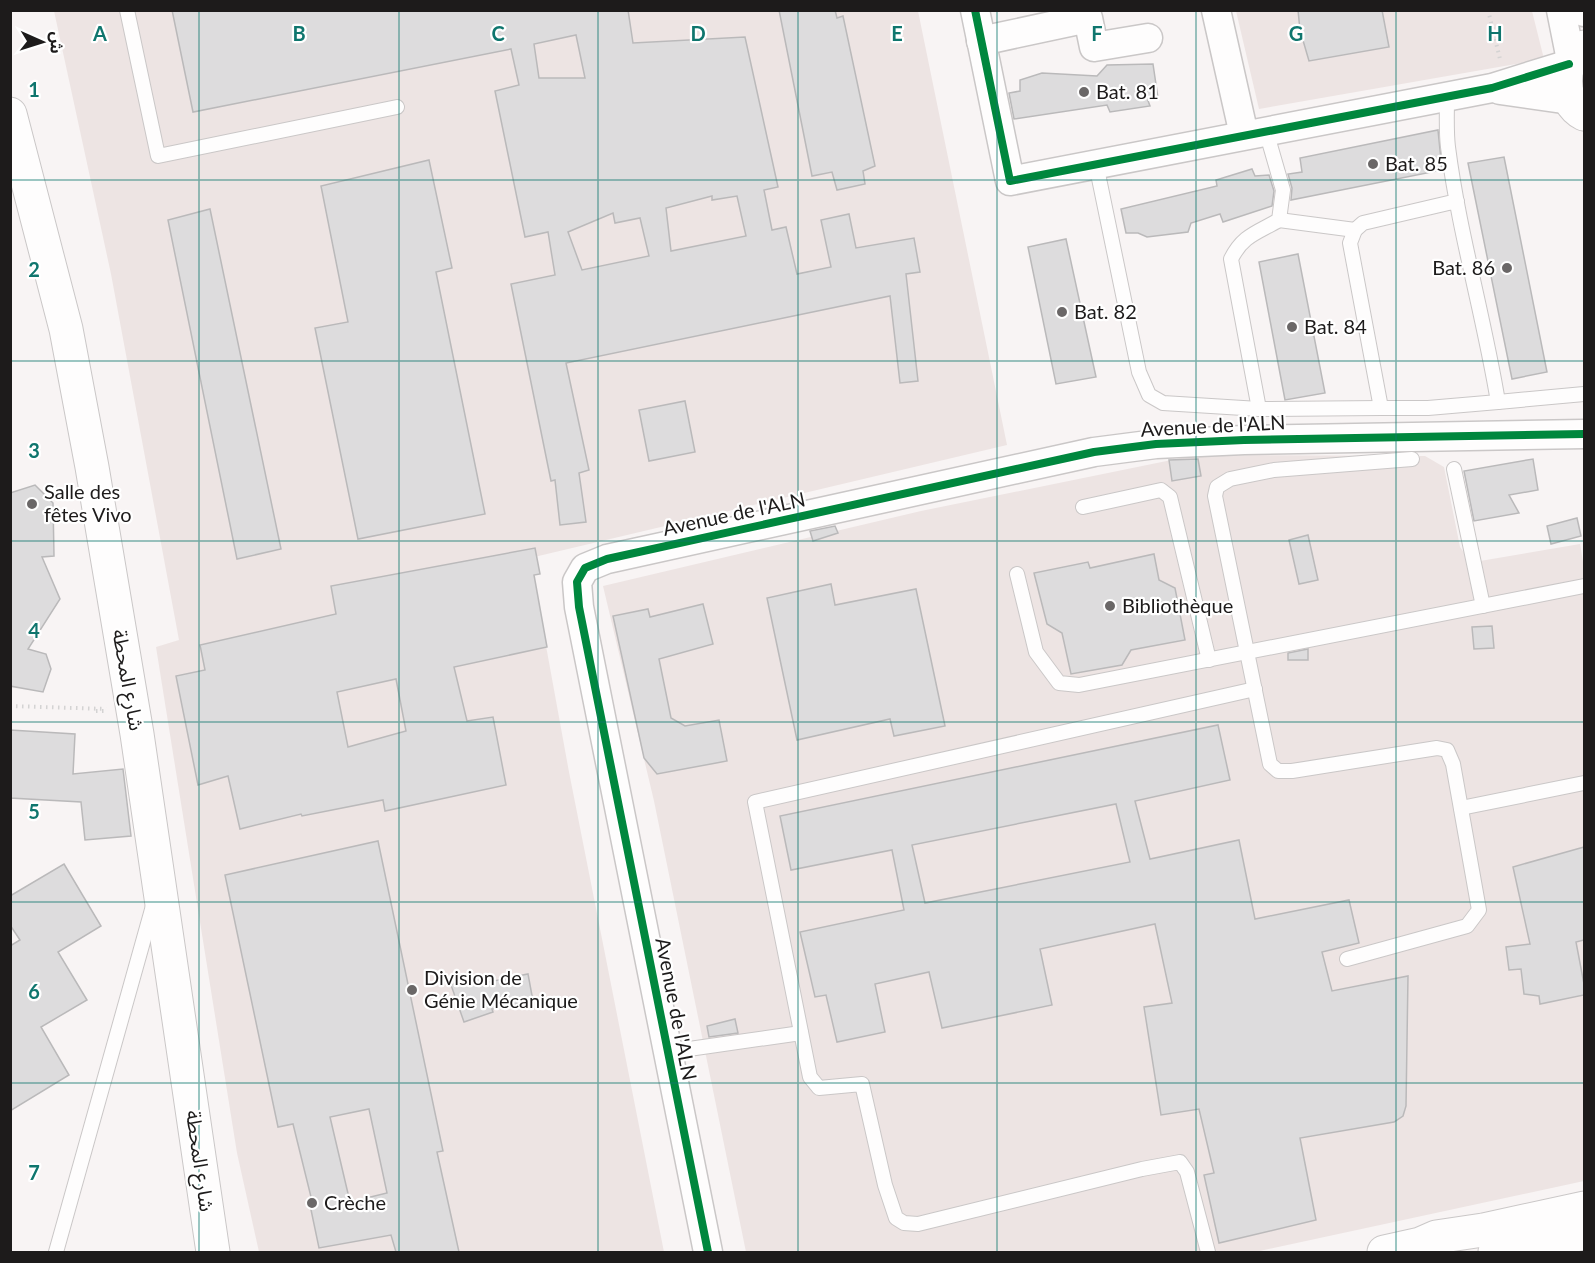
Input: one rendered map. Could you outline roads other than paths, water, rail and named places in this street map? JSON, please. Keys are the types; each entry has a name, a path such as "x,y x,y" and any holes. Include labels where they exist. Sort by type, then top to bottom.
{"main road":[{"path":"1575,57 1565,76 1566,88 1580,116"},
{"name":"شارع المحطة","path":"10,114 66,329 133,709 213,1252"},
{"path":"1384,1252 1420,1245 1446,1245 1483,1230 1584,1208"},
{"path":"1495,1252 1584,1233"}],"street":[{"path":"975,10 1010,181 1499,86 1575,57 1561,10"},
{"path":"1216,10 1255,133"},
{"path":"981,41 1088,14 1094,47 1148,38"},
{"path":"1499,86 1580,116"},
{"name":"Avenue de l'ALN","path":"708,1252 579,608 577,582 585,568 619,556 1094,452 1156,444 1244,440 1584,434"}],"lane":[{"path":"127,10 158,156 397,107"},
{"path":"1447,96 1448,145 1457,201 1498,402"},
{"path":"1255,133 1283,190 1279,220"},
{"path":"1096,164 1139,372 1149,394 1163,403 1259,409 1428,408 1584,394"},
{"path":"1381,408 1350,243 1354,230 1363,223 1457,201"},
{"path":"1259,409 1231,259 1247,237 1279,220 1354,230"},
{"path":"1347,959 1467,926 1479,910 1453,764 1447,750 1437,748 1292,771 1278,771 1270,764 1215,496 1217,487 1230,479 1274,470 1412,459"},
{"path":"1454,469 1483,606"},
{"path":"1083,507 1161,490 1170,497 1209,660"},
{"path":"1017,574 1036,652 1059,682 1079,685 1584,586"},
{"path":"1208,1252 1187,1172 1180,1162 1142,1169 918,1224 904,1223 896,1218 885,1185 862,1084 819,1088 810,1077 755,802 1255,688"},
{"path":"1461,808 1584,783"},
{"path":"56,1252 159,883"},
{"path":"668,1052 801,1033"}],"place":[{"name":"Bat. 81","path":"1084,92"},
{"name":"Bat. 85","path":"1373,164"},
{"name":"Bat. 86","path":"1507,268"},
{"name":"Bat. 82","path":"1062,312"},
{"name":"Bat. 84","path":"1292,327"},
{"name":"Salle des fêtes Vivo","path":"32,504"},
{"name":"Bibliothèque","path":"1110,606"},
{"name":"Division de Génie Mécanique","path":"412,990"},
{"name":"Crèche","path":"312,1203"}]}
